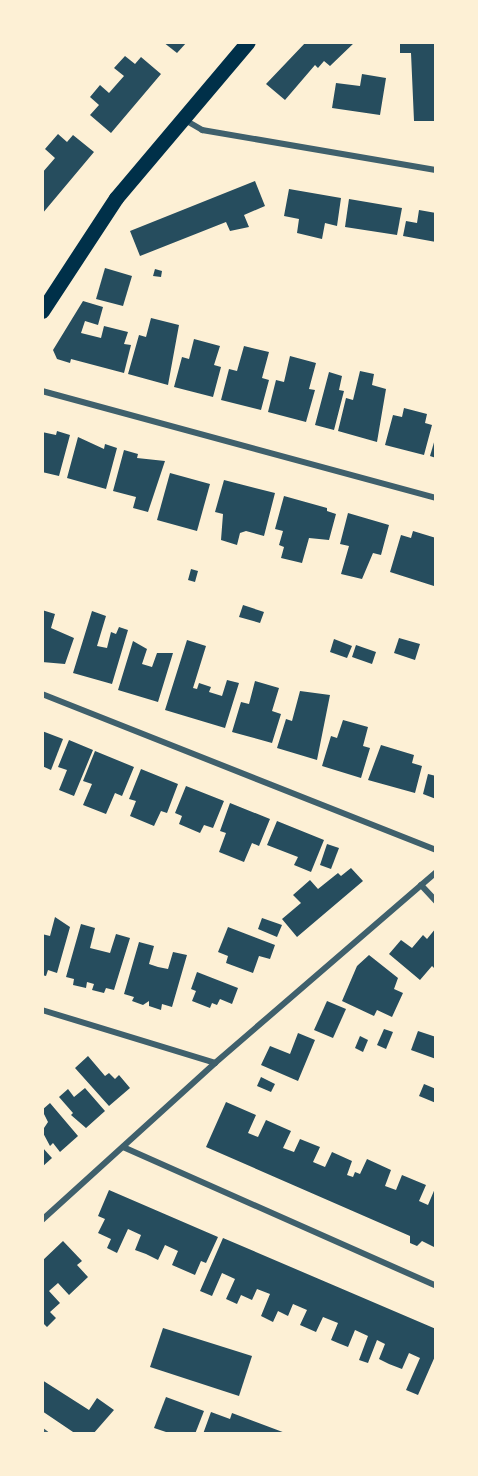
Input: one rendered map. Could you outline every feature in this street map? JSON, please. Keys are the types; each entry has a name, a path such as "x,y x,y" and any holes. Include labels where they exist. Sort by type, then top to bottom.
{"main road":[{"path":"42,311 116,198 248,42"}],"street":[{"path":"182,119 202,130 436,170"},
{"path":"42,391 436,498"},
{"path":"42,694 436,850"},
{"path":"42,1220 215,1063 436,872"},
{"path":"421,885 436,901"},
{"path":"42,1010 215,1063"},
{"path":"123,1147 436,1286"},
{"path":"42,1431 46,1434"}],"building":[{"path":"163,42 187,42 177,53"},
{"path":"306,42 355,42 330,66 324,61 318,68 315,65 285,100 266,84"},
{"path":"400,42 436,42 436,121 414,121 411,53 400,53"},
{"path":"125,56 135,64 141,57 161,74 111,133 90,115 99,105 90,97 100,85 109,93 124,76 114,68"},
{"path":"362,74 386,78 380,115 332,108 336,83 360,86"},
{"path":"58,134 67,142 73,135 94,152 42,214 42,173 55,158 45,149"},
{"path":"255,181 265,206 244,215 249,227 230,231 226,222 140,256 130,231"},
{"path":"289,189 341,198 337,226 325,223 322,239 297,233 299,219 284,216"},
{"path":"349,199 402,208 397,235 345,227"},
{"path":"419,210 436,213 436,242 403,236 406,221 417,223"},
{"path":"105,268 132,276 123,306 96,299"},
{"path":"155,269 162,271 161,277 153,276"},
{"path":"83,301 103,307 98,325 85,321 81,333 101,338 104,326 128,332 124,344 131,345 124,373 71,359 70,363 57,359 53,350"},
{"path":"151,318 179,325 168,385 128,374 139,335 146,337"},
{"path":"194,339 220,346 214,365 221,367 213,397 174,387 182,357 189,359"},
{"path":"244,346 269,352 262,378 269,380 261,410 221,400 229,369 237,371"},
{"path":"290,356 316,363 309,389 315,390 306,422 268,412 276,380 284,382"},
{"path":"360,371 374,374 372,385 386,389 377,442 338,431 346,398 353,400"},
{"path":"329,372 342,376 339,390 344,391 334,430 315,425"},
{"path":"404,408 427,414 425,423 432,425 424,455 385,445 393,415 402,417"},
{"path":"57,431 70,435 59,476 42,472 42,432 56,435"},
{"path":"78,437 104,449 105,444 117,448 106,489 67,478"},
{"path":"436,439 436,458 430,456"},
{"path":"124,450 138,454 137,458 165,461 148,512 133,508 136,497 113,491"},
{"path":"170,473 210,484 197,531 157,520"},
{"path":"224,480 275,493 264,536 246,531 240,533 237,545 221,540 223,514 215,512"},
{"path":"284,496 327,508 327,511 336,514 329,540 309,538 302,563 281,558 284,547 279,545 283,531 275,529"},
{"path":"348,513 389,525 381,555 373,553 362,579 341,574 349,546 340,544"},
{"path":"413,531 436,538 434,586 390,572 401,535 411,538"},
{"path":"191,569 198,571 195,582 188,580"},
{"path":"243,605 264,612 260,623 239,617"},
{"path":"42,610 55,614 51,628 74,638 65,664 42,662"},
{"path":"92,611 106,616 97,646 107,648 111,632 116,634 119,627 128,630 112,684 73,673"},
{"path":"399,638 420,644 415,660 394,653"},
{"path":"334,639 352,646 347,658 330,652"},
{"path":"187,640 206,646 193,688 197,689 199,683 211,687 209,692 222,696 227,680 239,683 225,728 165,710"},
{"path":"133,641 147,649 142,664 152,667 157,653 173,653 158,702 118,690"},
{"path":"356,645 376,652 372,664 352,657"},
{"path":"255,681 279,688 272,711 281,714 272,743 232,732 241,702 249,704"},
{"path":"300,691 330,695 317,760 277,748 286,719 292,721"},
{"path":"343,720 368,727 363,746 370,748 361,778 322,766 331,736 337,738"},
{"path":"42,731 63,739 51,770 42,766"},
{"path":"69,740 93,750 74,796 59,790 67,770 58,767"},
{"path":"381,745 414,755 412,763 422,766 415,793 368,780"},
{"path":"95,751 134,767 122,796 115,793 106,814 83,805 92,784 83,781"},
{"path":"141,769 178,784 167,813 161,811 154,826 130,816 136,801 129,799"},
{"path":"428,774 436,776 436,799 423,794"},
{"path":"186,786 224,801 213,828 204,825 200,833 179,824 182,816 175,813"},
{"path":"230,803 270,819 259,846 252,843 244,862 219,852 226,833 220,831"},
{"path":"277,821 324,840 311,872 294,865 298,857 267,845"},
{"path":"327,844 339,848 331,869 320,865"},
{"path":"351,868 363,881 297,937 282,919 301,903 293,895 310,880 318,889 338,873 341,876"},
{"path":"55,917 70,927 57,973 48,970 46,976 42,975 42,934 50,936"},
{"path":"262,918 282,925 277,937 258,929"},
{"path":"81,924 95,928 90,948 110,953 116,934 130,938 114,990 106,988 104,993 92,990 94,984 87,982 86,988 73,985 74,979 66,977"},
{"path":"228,927 275,945 270,959 259,956 253,973 226,963 228,956 218,952"},
{"path":"436,928 436,970 432,966 420,980 389,954 401,940 412,948 423,935 427,939"},
{"path":"139,942 154,946 149,964 158,967 168,969 173,952 187,955 172,1007 162,1004 161,1010 149,1006 149,1001 143,1005 132,1001 134,997 124,994"},
{"path":"369,955 398,978 394,989 403,993 392,1017 377,1010 374,1016 342,1001 357,966"},
{"path":"197,972 238,988 232,1004 220,999 217,1005 212,1003 210,1008 192,1001 196,991 191,989"},
{"path":"327,1001 346,1009 333,1038 314,1030"},
{"path":"384,1029 393,1032 386,1049 377,1045"},
{"path":"418,1031 436,1037 436,1059 411,1050"},
{"path":"298,1033 315,1040 298,1081 261,1065 270,1046 290,1054"},
{"path":"360,1036 368,1040 363,1052 355,1048"},
{"path":"88,1056 105,1076 109,1073 115,1079 119,1075 130,1088 109,1106 75,1068"},
{"path":"261,1077 275,1084 271,1092 257,1086"},
{"path":"424,1084 436,1089 436,1103 419,1096"},
{"path":"85,1088 105,1111 86,1128 71,1115 73,1113 59,1097 68,1089 74,1097"},
{"path":"226,1102 256,1115 248,1133 258,1137 266,1120 291,1131 283,1148 294,1152 300,1139 320,1147 313,1162 325,1167 332,1152 352,1161 347,1175 353,1177 355,1172 360,1174 367,1159 391,1170 385,1186 396,1190 402,1175 426,1185 419,1201 428,1205 436,1186 436,1248 422,1241 417,1246 410,1243 410,1236 206,1147"},
{"path":"50,1103 78,1136 60,1152 53,1143 50,1146 42,1131 48,1122 42,1110"},
{"path":"42,1147 52,1158 42,1167"},
{"path":"109,1190 218,1237 206,1263 201,1261 195,1275 172,1265 178,1251 165,1245 158,1260 135,1250 141,1235 128,1229 117,1253 107,1248 111,1239 98,1233 105,1219 98,1216"},
{"path":"223,1238 436,1329 436,1354 418,1395 406,1390 420,1358 409,1353 402,1369 389,1364 379,1359 385,1344 377,1340 368,1363 359,1360 368,1336 355,1330 348,1347 338,1343 331,1340 338,1323 323,1317 316,1332 300,1325 307,1310 293,1304 288,1316 278,1311 273,1322 261,1316 270,1294 257,1289 252,1300 241,1295 237,1304 226,1299 235,1279 222,1273 212,1296 200,1291"},
{"path":"63,1241 82,1261 77,1265 88,1277 69,1295 58,1283 49,1291 60,1303 50,1312 56,1318 47,1327 42,1322 42,1261"},
{"path":"163,1328 252,1356 239,1396 150,1367"},
{"path":"42,1380 89,1410 97,1398 114,1410 93,1434 76,1434 42,1411"},
{"path":"166,1397 204,1411 195,1434 172,1434 154,1428"},
{"path":"211,1412 230,1419 232,1413 288,1434 203,1434"}]}
